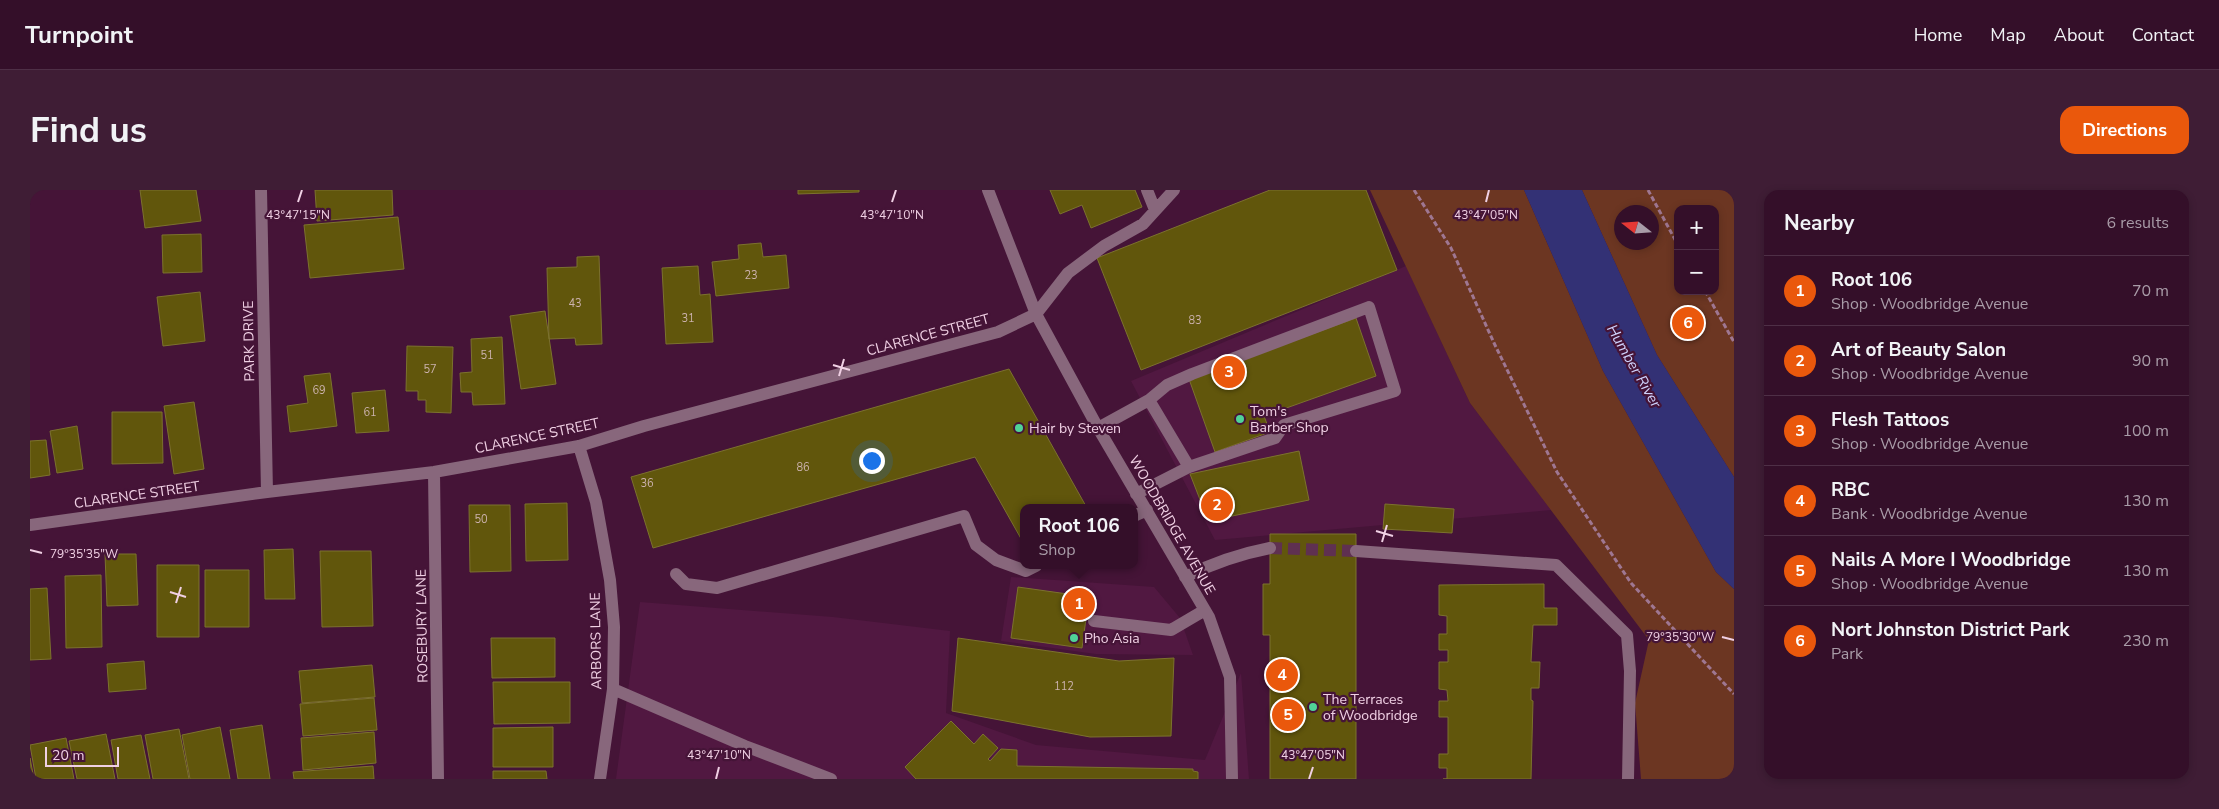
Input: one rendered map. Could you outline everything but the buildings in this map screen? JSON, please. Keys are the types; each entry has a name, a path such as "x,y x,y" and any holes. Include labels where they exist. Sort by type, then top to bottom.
{"street":[{"name":"PARK DRIVE","path":"261,190 267,492"},
{"name":"WOODBRIDGE AVENUE","path":"988,190 1036,314 1098,428 1205,610 1230,677 1232,779"},
{"path":"1147,190 1155,210"},
{"path":"1036,314 1068,273 1104,246 1143,224 1174,190"},
{"path":"1098,428 1149,400 1167,385 1368,307 1395,392 1284,425 1275,438 1189,467 1136,494"},
{"name":"CLARENCE STREET","path":"30,525 267,492 434,472 579,446 644,426 998,332 1036,314"},
{"path":"1149,400 1189,467"},
{"name":"ARBORS LANE","path":"579,446 596,502 610,580 614,627 613,689 600,779"},
{"name":"ROSEBURY LANE","path":"434,472 438,779"},
{"path":"1138,514 1147,510"},
{"path":"676,574 686,584 717,588 964,516 976,544 996,560 1020,569"},
{"path":"1185,577 1218,561 1242,553 1270,548"},
{"path":"1356,551 1556,565 1627,635 1630,671 1628,779"},
{"path":"1094,621 1171,630 1205,610"},
{"path":"613,689 745,746 831,779"}],"path":[{"path":"1414,190 1450,248 1557,472 1632,583 1734,694"},
{"path":"1648,190 1674,237"},
{"path":"1707,295 1734,342"}],"shaded area":[{"path":"1370,190 1524,190 1603,371 1716,572 1734,589 1734,779 1641,779 1635,703 1649,640 1470,403"},
{"path":"1582,190 1734,190 1734,477 1657,355"},
{"path":"1406,266 1470,403 1551,510 1215,540 1131,381"},
{"path":"1011,577 1154,587 1180,618 1193,655 1096,654 1001,641"},
{"path":"640,602 833,617 950,631 946,713 1036,745 1205,760 1241,673 1249,779 616,779"}],"water":[{"name":"Humber River","path":"1524,190 1582,190 1657,355 1734,477 1734,589 1716,572 1603,371"}],"tunnel":[{"path":"1270,548 1356,551"}],"place":[{"name":"Nort Johnston District Park","path":"1688,323"},
{"name":"Flesh Tattoos","path":"1229,372"},
{"name":"Tom's Barber Shop","path":"1240,419"},
{"name":"Hair by Steven","path":"1019,428"},
{"name":"Art of Beauty Salon","path":"1217,505"},
{"name":"Root 106","path":"1079,604"},
{"name":"Pho Asia","path":"1074,638"},
{"name":"RBC","path":"1282,675"},
{"name":"The Terraces of Woodbridge","path":"1313,707"},
{"name":"Nails A More I Woodbridge","path":"1288,715"}]}
